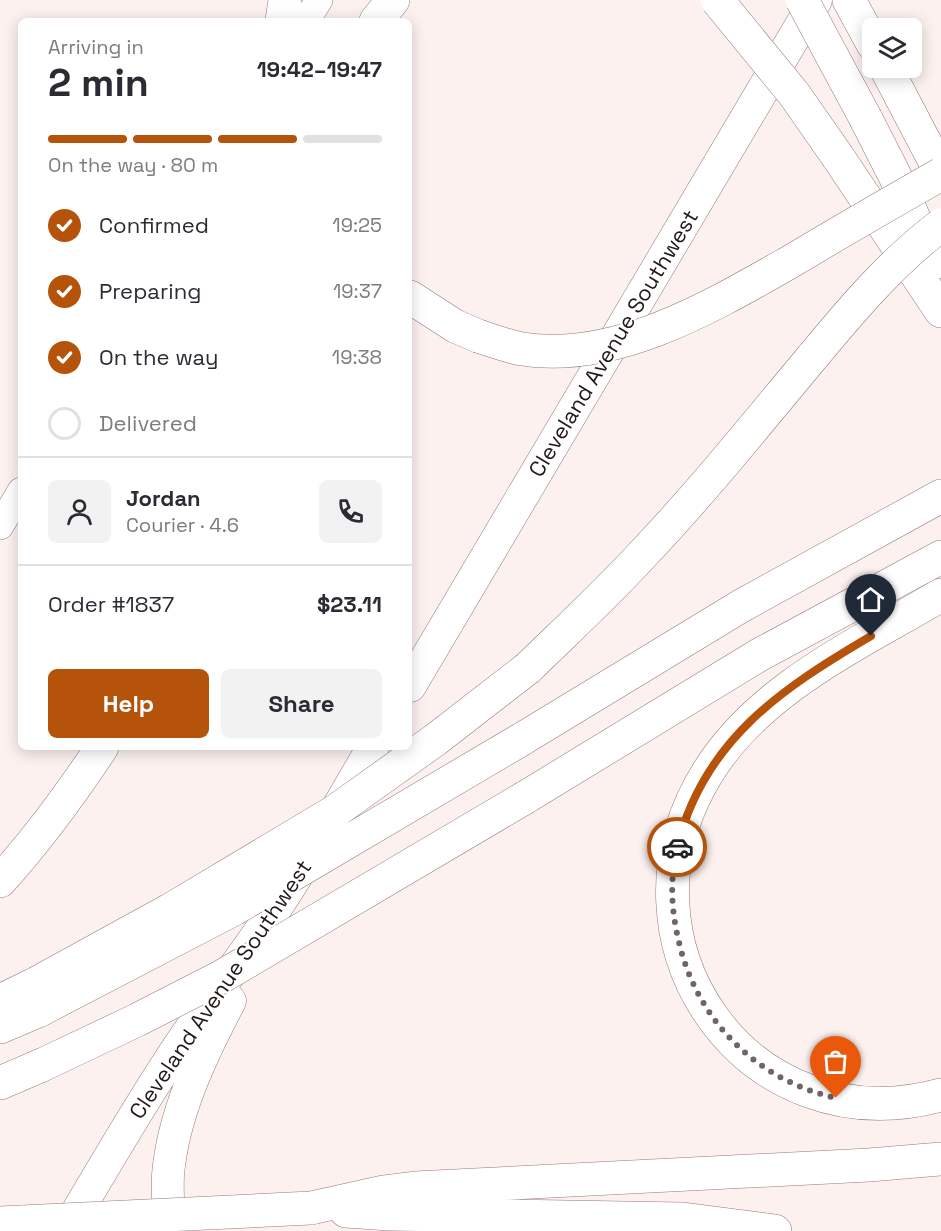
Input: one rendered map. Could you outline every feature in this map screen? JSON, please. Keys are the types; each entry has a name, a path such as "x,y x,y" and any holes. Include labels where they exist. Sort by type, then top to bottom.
{"highway":[{"path":"282,18 285,0"},
{"path":"378,18 393,0"},
{"path":"717,0 794,94 941,312"},
{"path":"802,0 895,176 941,278"},
{"path":"849,0 862,24"},
{"path":"412,298 454,326 478,336 501,344 542,351 579,349 615,342 651,332 685,318 735,293 941,173 891,78"},
{"path":"0,1027 38,997 170,910 333,813 435,740 528,668 591,609 642,555 704,486 859,301 941,225"},
{"path":"0,1001 38,997 234,909 522,740 741,606 941,496"},
{"path":"0,1083 137,1020 221,977 526,797 759,654 935,560"},
{"path":"941,595 787,689 765,707 724,748 689,808 674,858 671,889 679,943 691,982 705,1009 723,1032 768,1071 795,1085 831,1097 880,1103 910,1101 941,1095"},
{"path":"0,881 40,834 100,750"},
{"path":"312,1208 383,1192 415,1188 725,1173 941,1159"},
{"path":"0,1223 312,1208 390,1214 683,1219 774,1231"}],"main road":[{"name":"Cleveland Avenue Southwest","path":"412,683 816,0"},
{"name":"Cleveland Avenue Southwest","path":"66,1231 181,1042 281,902 371,750"},
{"path":"169,1231 168,1175 176,1126 195,1073 281,902"}],"street":[{"path":"308,18 319,0"},
{"path":"0,526 18,496"}],"way so far":[{"path":"677,847 671,889 674,921 681,954 691,982 705,1009 723,1032 768,1071 795,1085 836,1098"}],"route":[{"path":"677,847 693,799 724,748 765,707 787,689 871,636"}]}
